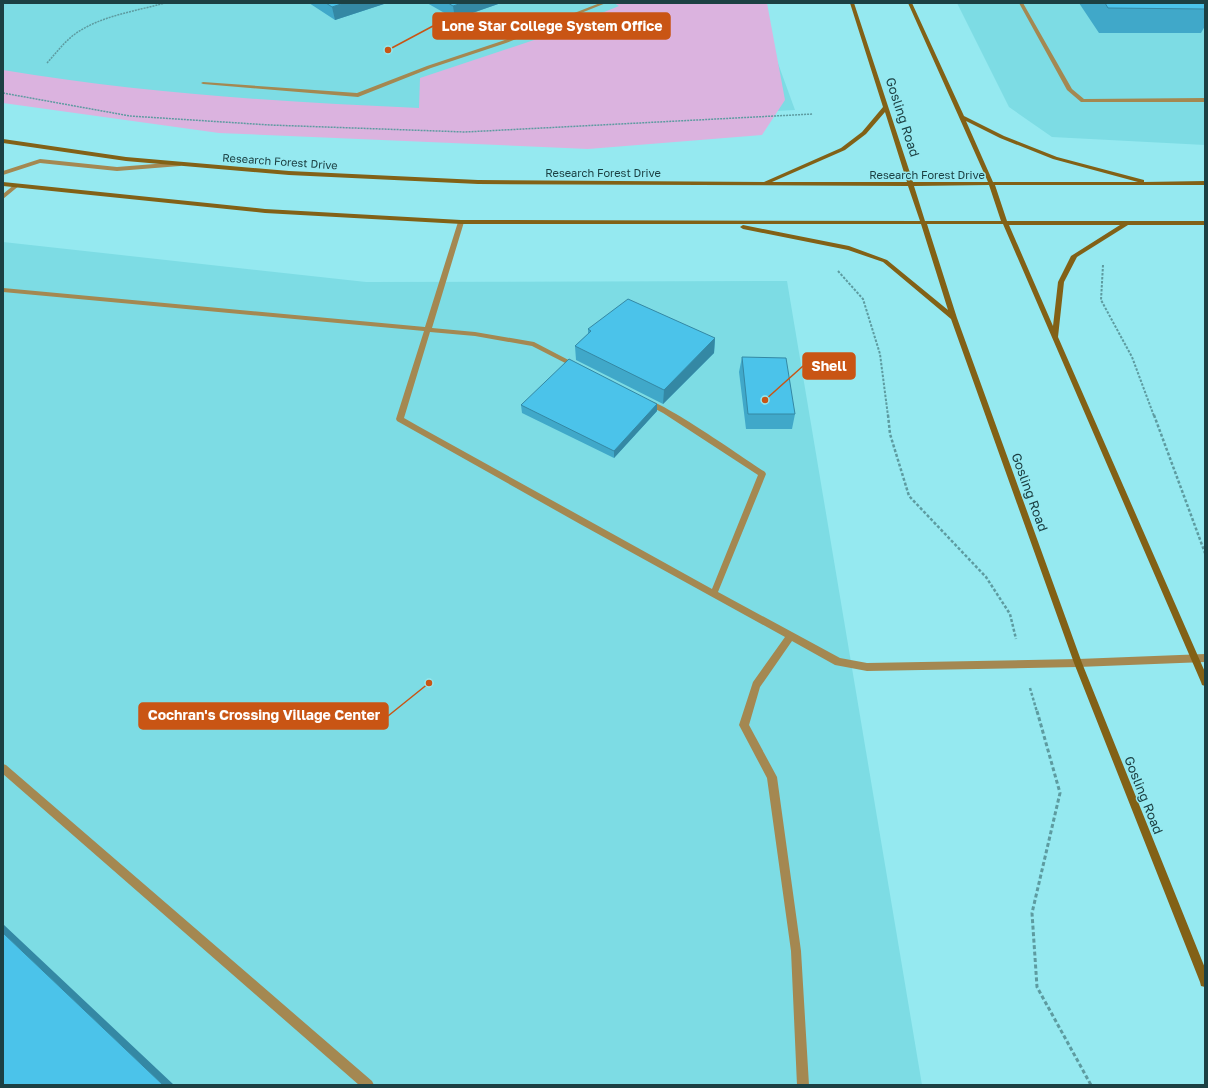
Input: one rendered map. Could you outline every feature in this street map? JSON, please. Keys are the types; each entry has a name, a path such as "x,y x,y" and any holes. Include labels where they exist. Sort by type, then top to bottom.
{"main road":[{"name":"Gosling Road","path":"852,3 954,318 1078,663 1205,982"},
{"path":"910,3 991,183 1005,223 1205,682"},
{"path":"764,183 843,149 864,133 886,107"},
{"path":"961,117 1002,137 1056,158 1152,183"},
{"name":"Research Forest Drive","path":"3,140 126,159 289,173 478,182 911,184 1205,183"},
{"path":"3,184 265,211 461,222 924,224 1205,223"},
{"path":"725,223 849,248 885,261 954,318"},
{"path":"1055,337 1061,282 1074,256 1127,223"}],"lane":[{"path":"1021,3 1070,90 1083,101 1205,100"},
{"path":"204,83 358,95 429,67 504,42 604,4"},
{"path":"3,173 40,161 117,169 183,164"},
{"path":"3,197 17,186"},
{"path":"461,222 400,419 583,522 838,662 867,667 1195,660 1205,658"},
{"path":"3,290 475,334 534,344 582,369"},
{"path":"638,397 666,411 762,474 714,593"},
{"path":"791,636 756,685 744,725 772,777 796,951 803,1085"},
{"path":"3,768 368,1085"}],"path":[{"path":"47,63 69,39 80,31 105,21 165,3"},
{"path":"3,93 130,116 270,125 465,132 813,114"},
{"path":"1103,262 1101,300 1132,357 1205,553"}],"shaded area":[{"path":"3,3 737,3 760,14 795,110 476,126 3,87"},
{"path":"614,3 767,3 785,100 762,135 588,149 219,133 3,103 3,70 158,91 315,103 419,108 420,78 540,38 619,6"},
{"path":"957,3 1205,3 1205,145 1052,137 1009,107"},
{"path":"3,242 366,282 787,281 922,1085 3,1085"}],"building":[{"path":"326,3 344,3 332,7"},
{"path":"448,3 462,3 453,6"},
{"path":"1105,3 1205,3 1205,9 1108,8"},
{"path":"628,299 715,338 664,390 575,346 591,331 588,329"},
{"path":"742,357 786,358 795,414 748,414"},
{"path":"569,359 657,404 614,451 521,405"},
{"path":"3,933 163,1085 3,1085"}],"place":[{"name":"Lone Star College System Office","path":"388,50"},
{"name":"Shell","path":"765,400"},
{"name":"Cochran's Crossing Village Center","path":"429,683"}]}
